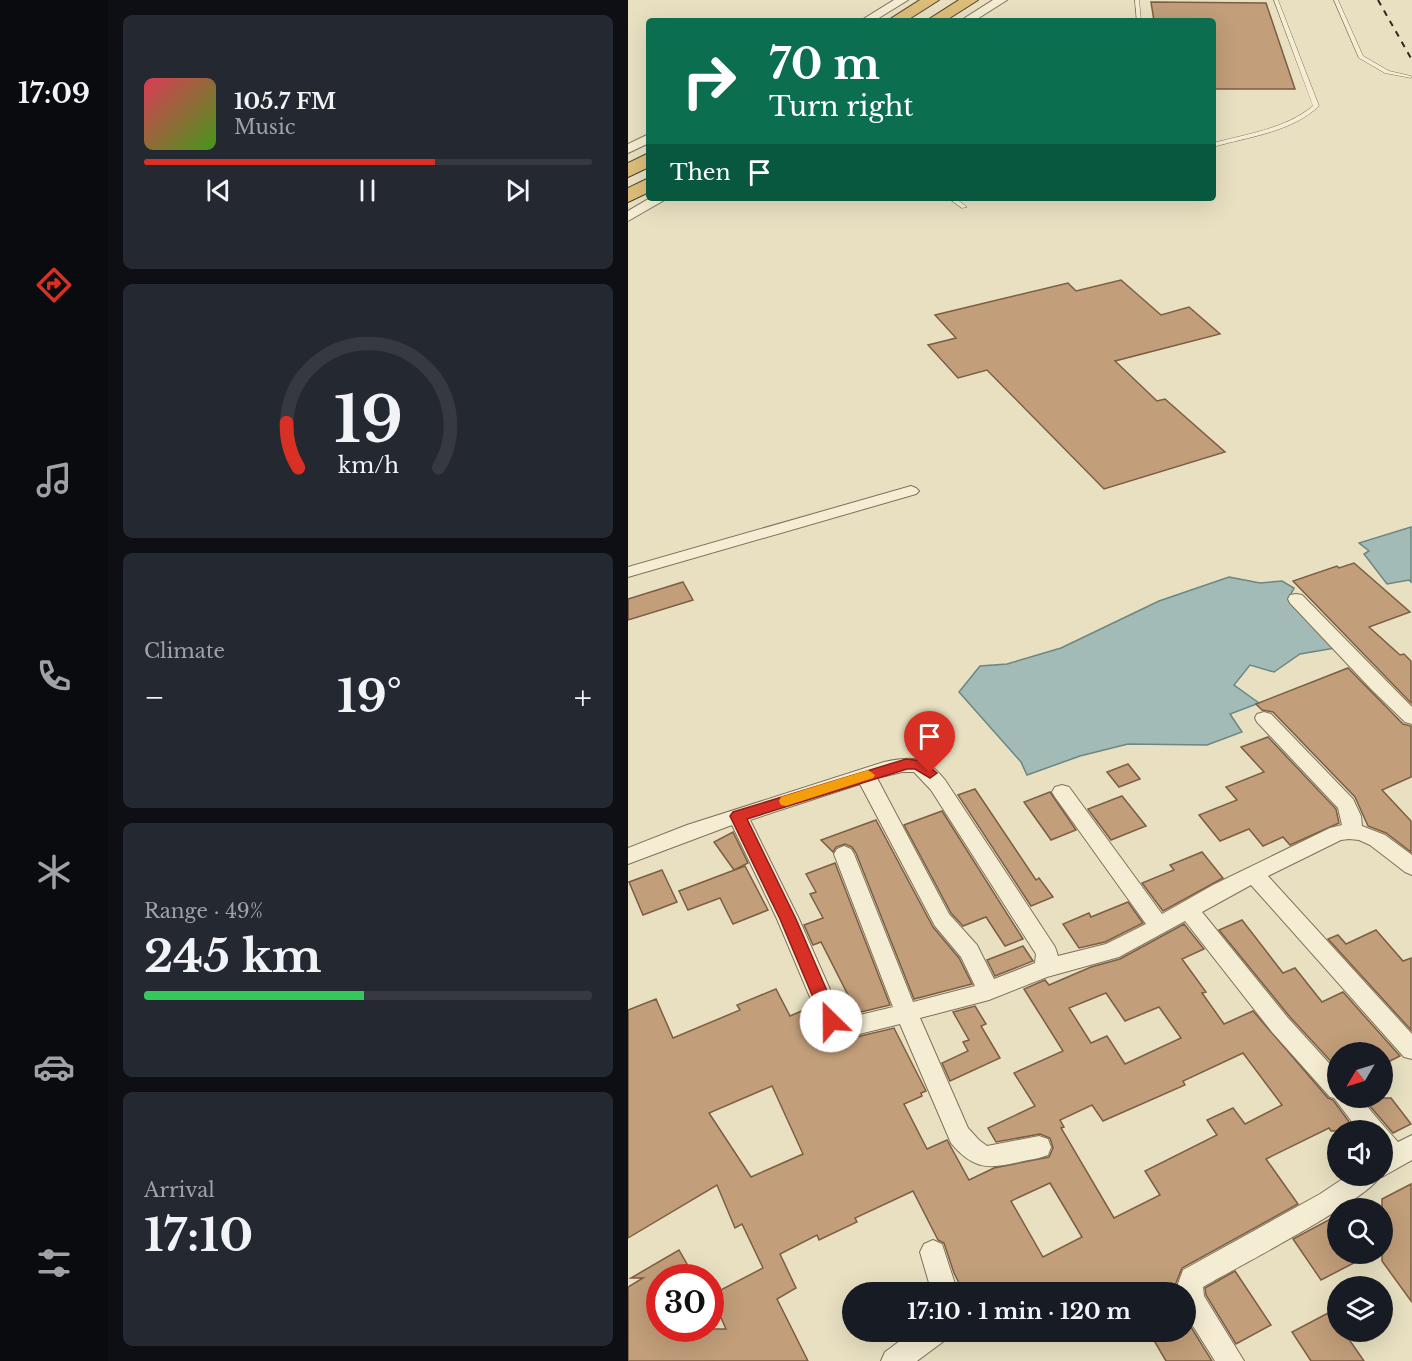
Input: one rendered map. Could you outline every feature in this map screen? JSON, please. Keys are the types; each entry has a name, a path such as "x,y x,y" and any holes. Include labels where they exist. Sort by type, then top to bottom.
{"highway":[{"path":"900,18 931,0"},
{"path":"939,18 970,0"},
{"path":"628,171 646,161"},
{"path":"628,196 646,186"}],"street":[{"path":"871,18 902,0"},
{"path":"971,18 1001,0"},
{"path":"628,149 646,140"},
{"path":"628,217 656,201"},
{"path":"628,572 911,490"},
{"path":"1296,599 1411,718"},
{"path":"1264,718 1346,804 1351,816 1352,830"},
{"path":"628,856 694,830 738,816 906,764 918,765 930,773 1047,953 1048,962 1042,969"},
{"path":"866,776 942,920 969,951 989,991"},
{"path":"1062,792 1159,926"},
{"path":"738,816 788,919 831,1021 837,1028 847,1028 989,991 1042,969 1111,951 1254,874 1337,833 1352,830 1367,832 1411,867"},
{"path":"844,854 959,1135 970,1148 985,1157 1039,1147"},
{"path":"1254,874 1411,1050"},
{"path":"1188,910 1280,1025 1327,1078"},
{"path":"1354,1108 1364,1120"},
{"path":"1231,1361 1192,1301 1189,1289 1192,1279 1329,1202 1353,1186"},
{"path":"933,1252 942,1282"},
{"path":"894,1361 921,1342"}],"lane":[{"path":"1136,0 1139,18"},
{"path":"1216,144 1292,122 1309,114 1316,106 1276,0"},
{"path":"1336,0 1361,57 1387,72 1409,76"},
{"path":"955,201 964,207"}],"water":[{"path":"1411,527 1411,582 1409,580 1387,584 1364,554 1369,551 1359,543"},
{"path":"1229,577 1260,583 1282,581 1294,588 1290,596 1341,647 1300,654 1274,672 1250,665 1234,685 1259,703 1230,714 1242,732 1207,745 1128,744 1080,756 1027,775 1021,762 959,692 980,666 1007,664 1061,648 1159,601"}],"building":[{"path":"1151,2 1266,3 1295,89 1216,89 1216,18 1154,18"},
{"path":"1121,280 1161,315 1189,307 1220,334 1115,361 1157,401 1165,399 1225,452 1104,489 987,370 958,378 928,345 956,338 935,315 1068,283 1076,291"},
{"path":"1354,563 1410,612 1369,627 1400,655 1404,654 1411,661 1411,703 1293,581 1337,566 1339,568"},
{"path":"683,582 693,600 628,620 628,599"},
{"path":"1348,668 1403,724 1411,726 1411,777 1382,790 1411,821 1411,852 1386,833 1368,826 1355,797 1273,712 1262,710 1256,704"},
{"path":"1268,737 1336,809 1339,823 1290,845 1283,837 1263,846 1249,829 1220,841 1199,815 1237,800 1226,787 1264,772 1241,747"},
{"path":"1128,764 1140,779 1119,787 1107,772"},
{"path":"975,789 1036,880 1039,878 1053,897 1031,906 958,795"},
{"path":"1050,792 1076,830 1051,840 1024,802"},
{"path":"1122,796 1146,826 1111,840 1088,809"},
{"path":"942,811 1023,939 1005,946 986,917 963,926 951,913 904,825"},
{"path":"876,820 933,927 959,958 972,984 914,999 856,853 852,847 845,844 836,847 833,852 821,840"},
{"path":"733,832 748,863 734,870 714,842"},
{"path":"1202,852 1223,878 1163,911 1142,883 1174,870 1170,865"},
{"path":"835,863 890,1005 844,1016 839,1004 850,999 821,942 813,945 804,925 823,918 810,894 816,892 806,874"},
{"path":"745,866 768,910 733,924 720,898 688,910 679,891"},
{"path":"662,870 677,902 643,915 629,882"},
{"path":"1128,902 1143,923 1105,942 1079,948 1063,924 1089,913 1091,917"},
{"path":"1242,920 1283,973 1295,968 1322,1002 1343,992 1388,1042 1327,1042 1327,1057 1290,1017 1219,930"},
{"path":"1184,924 1204,949 1182,959 1206,992 1202,993 1224,1024 1253,1011 1327,1097 1327,1108 1339,1108 1348,1120 1327,1120 1327,1129 1266,1159 1298,1204 1182,1268 1176,1282 958,1282 944,1243 938,1240 913,1191 855,1218 857,1222 819,1240 817,1235 780,1254 796,1288 777,1299 808,1361 628,1361 628,1287 643,1278 631,1278 646,1269 646,1342 724,1342 724,1329 726,1329 724,1288 763,1268 742,1224 735,1228 717,1185 628,1238 628,1010 656,999 673,1038 740,1010 737,1005 776,989 790,1016 811,1007 821,1029 829,1037 848,1039 894,1028 926,1091 921,1093 922,1096 904,1104 927,1149 947,1140 969,1180 994,1168 1049,1157 1053,1148 1050,1138 1040,1134 996,1142 988,1128 1035,1106 1014,1073 1063,1051 1024,989 1045,980 1049,985 1091,967 1120,959","holes":["1106,993 1125,1021 1159,1007 1181,1038 1125,1064 1107,1036 1091,1043 1069,1008","1243,1053 1282,1105 1245,1124 1233,1108 1207,1120 1217,1135 1145,1171 1160,1195 1114,1218 1061,1128 1064,1127 1060,1120 1092,1105 1103,1121 1185,1085 1183,1081","772,1086 803,1154 751,1177 709,1113","1050,1183 1082,1237 1043,1257 1011,1201"]},
{"path":"1376,930 1403,961 1411,958 1411,1030 1328,939 1338,935 1346,944"},
{"path":"1023,946 1033,961 995,976 987,960"},
{"path":"975,1006 986,1024 981,1026 1000,1058 950,1081 942,1063 968,1051 963,1042 969,1040 953,1012"},
{"path":"1393,1048 1400,1056 1393,1060"},
{"path":"1393,1101 1411,1124 1393,1133 1393,1120 1382,1120 1372,1108 1393,1108"},
{"path":"1411,1184 1411,1301 1384,1264 1393,1264 1393,1198 1384,1198"},
{"path":"1327,1221 1327,1264 1352,1264 1321,1280 1293,1239"},
{"path":"679,1250 687,1264 655,1264"},
{"path":"1235,1271 1271,1325 1236,1344 1206,1295 1205,1288"},
{"path":"1327,1314 1327,1342 1351,1342 1364,1361 1311,1361 1292,1332"},
{"path":"1196,1335 1212,1361 1166,1361 1155,1342 1196,1342"}],"railway":[{"path":"1378,0 1412,60"}],"slow traffic":[{"path":"786,801 868,775"}],"route":[{"path":"831,1021 788,919 738,816 906,764 918,765 930,773"}]}
